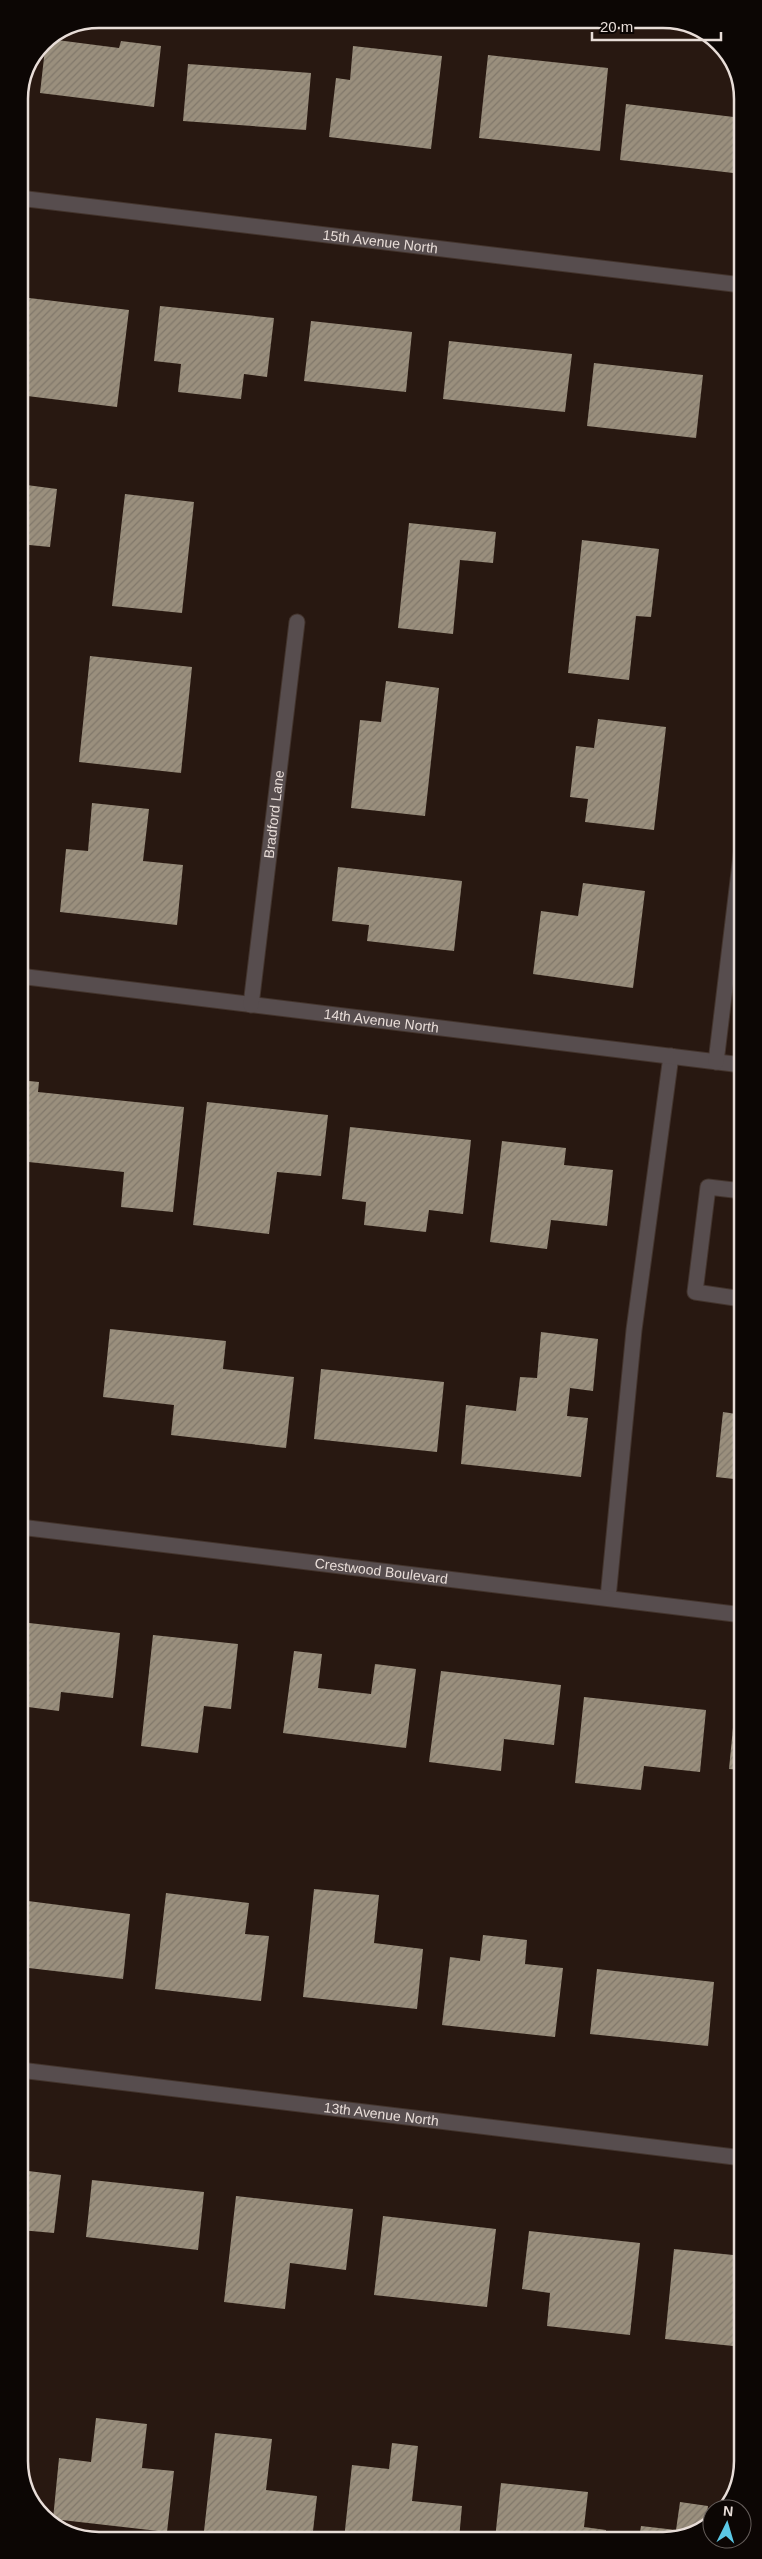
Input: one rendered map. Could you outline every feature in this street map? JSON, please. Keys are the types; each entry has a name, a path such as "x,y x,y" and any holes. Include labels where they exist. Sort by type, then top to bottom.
{"street":[{"name":"15th Avenue North","path":"28,199 734,285"},
{"name":"Bradford Lane","path":"251,1005 297,622"},
{"path":"716,1062 734,913"},
{"name":"14th Avenue North","path":"28,977 734,1064"},
{"path":"608,1598 634,1330 670,1056"},
{"path":"734,1190 708,1187 695,1292 734,1298"},
{"name":"Crestwood Boulevard","path":"28,1528 734,1614"},
{"name":"13th Avenue North","path":"28,2071 734,2157"}],"building":[{"path":"58,40 119,48 121,41 161,46 154,107 40,93 45,52"},
{"path":"353,46 442,56 431,149 329,137 336,78 350,80"},
{"path":"488,55 608,68 600,151 479,138"},
{"path":"188,64 311,73 306,130 183,121"},
{"path":"626,104 734,117 734,173 620,160"},
{"path":"28,298 129,310 117,407 28,396"},
{"path":"160,306 274,318 267,377 244,374 241,399 178,392 181,364 154,361"},
{"path":"311,321 412,332 406,392 304,381"},
{"path":"449,341 572,354 565,412 443,399"},
{"path":"594,363 703,375 696,438 587,426"},
{"path":"28,485 57,489 50,547 28,545"},
{"path":"125,494 194,502 182,613 112,606"},
{"path":"409,523 496,532 493,563 460,560 453,634 398,628"},
{"path":"582,540 659,549 651,617 636,616 629,680 568,673"},
{"path":"90,656 192,667 181,773 79,762"},
{"path":"386,681 439,688 425,816 351,808 360,720 381,722"},
{"path":"598,719 666,727 654,830 585,822 588,799 570,797 576,746 594,748"},
{"path":"92,803 149,809 143,861 183,865 177,925 60,912 66,849 88,851"},
{"path":"338,867 462,881 454,951 367,941 369,925 332,921"},
{"path":"583,883 645,891 633,988 533,974 541,911 578,916"},
{"path":"28,1081 39,1082 38,1092 184,1107 173,1212 121,1207 124,1172 28,1162"},
{"path":"207,1102 328,1115 321,1176 277,1172 269,1234 193,1225"},
{"path":"350,1127 471,1140 463,1214 429,1210 426,1232 364,1225 366,1202 342,1199"},
{"path":"502,1141 566,1148 564,1165 613,1170 607,1226 551,1220 547,1249 490,1242"},
{"path":"110,1329 226,1341 223,1369 294,1377 286,1448 171,1435 174,1405 103,1397"},
{"path":"541,1332 598,1339 593,1391 570,1388 567,1416 588,1418 581,1477 461,1464 466,1405 516,1411 520,1377 537,1378"},
{"path":"321,1369 444,1382 437,1452 314,1439"},
{"path":"723,1412 734,1414 734,1479 716,1477"},
{"path":"28,1623 120,1633 113,1698 61,1692 59,1711 28,1707"},
{"path":"153,1635 238,1644 231,1709 204,1706 198,1753 141,1746"},
{"path":"294,1651 322,1654 318,1688 371,1694 375,1664 416,1669 406,1748 283,1733"},
{"path":"441,1671 561,1685 554,1745 504,1739 501,1771 429,1762"},
{"path":"584,1697 706,1710 700,1772 644,1766 641,1790 575,1783"},
{"path":"734,1717 734,1769 729,1769"},
{"path":"314,1889 379,1895 374,1943 423,1949 417,2009 303,1997"},
{"path":"166,1893 249,1903 245,1934 269,1936 261,2001 155,1989"},
{"path":"28,1901 130,1914 123,1979 28,1968"},
{"path":"483,1935 527,1940 525,1964 563,1968 555,2037 442,2025 450,1957 480,1961"},
{"path":"597,1969 714,1982 708,2046 590,2034"},
{"path":"28,2171 61,2175 54,2233 28,2231"},
{"path":"92,2180 204,2192 198,2250 86,2237"},
{"path":"236,2196 353,2209 346,2270 290,2263 285,2309 224,2302"},
{"path":"383,2216 496,2229 487,2307 374,2295"},
{"path":"529,2231 640,2243 630,2335 547,2326 550,2293 522,2289"},
{"path":"674,2249 734,2255 734,2346 665,2339"},
{"path":"96,2418 147,2424 142,2468 174,2471 167,2531 60,2520 53,2515 59,2458 91,2462"},
{"path":"215,2433 272,2439 266,2490 317,2496 313,2531 204,2531"},
{"path":"392,2443 418,2446 412,2501 462,2506 460,2532 345,2531 352,2465 389,2469"},
{"path":"501,2483 588,2492 584,2527 606,2530 606,2532 496,2532"},
{"path":"680,2502 702,2505 702,2520 691,2526 678,2530 664,2532 640,2532 641,2526 676,2530"}]}
